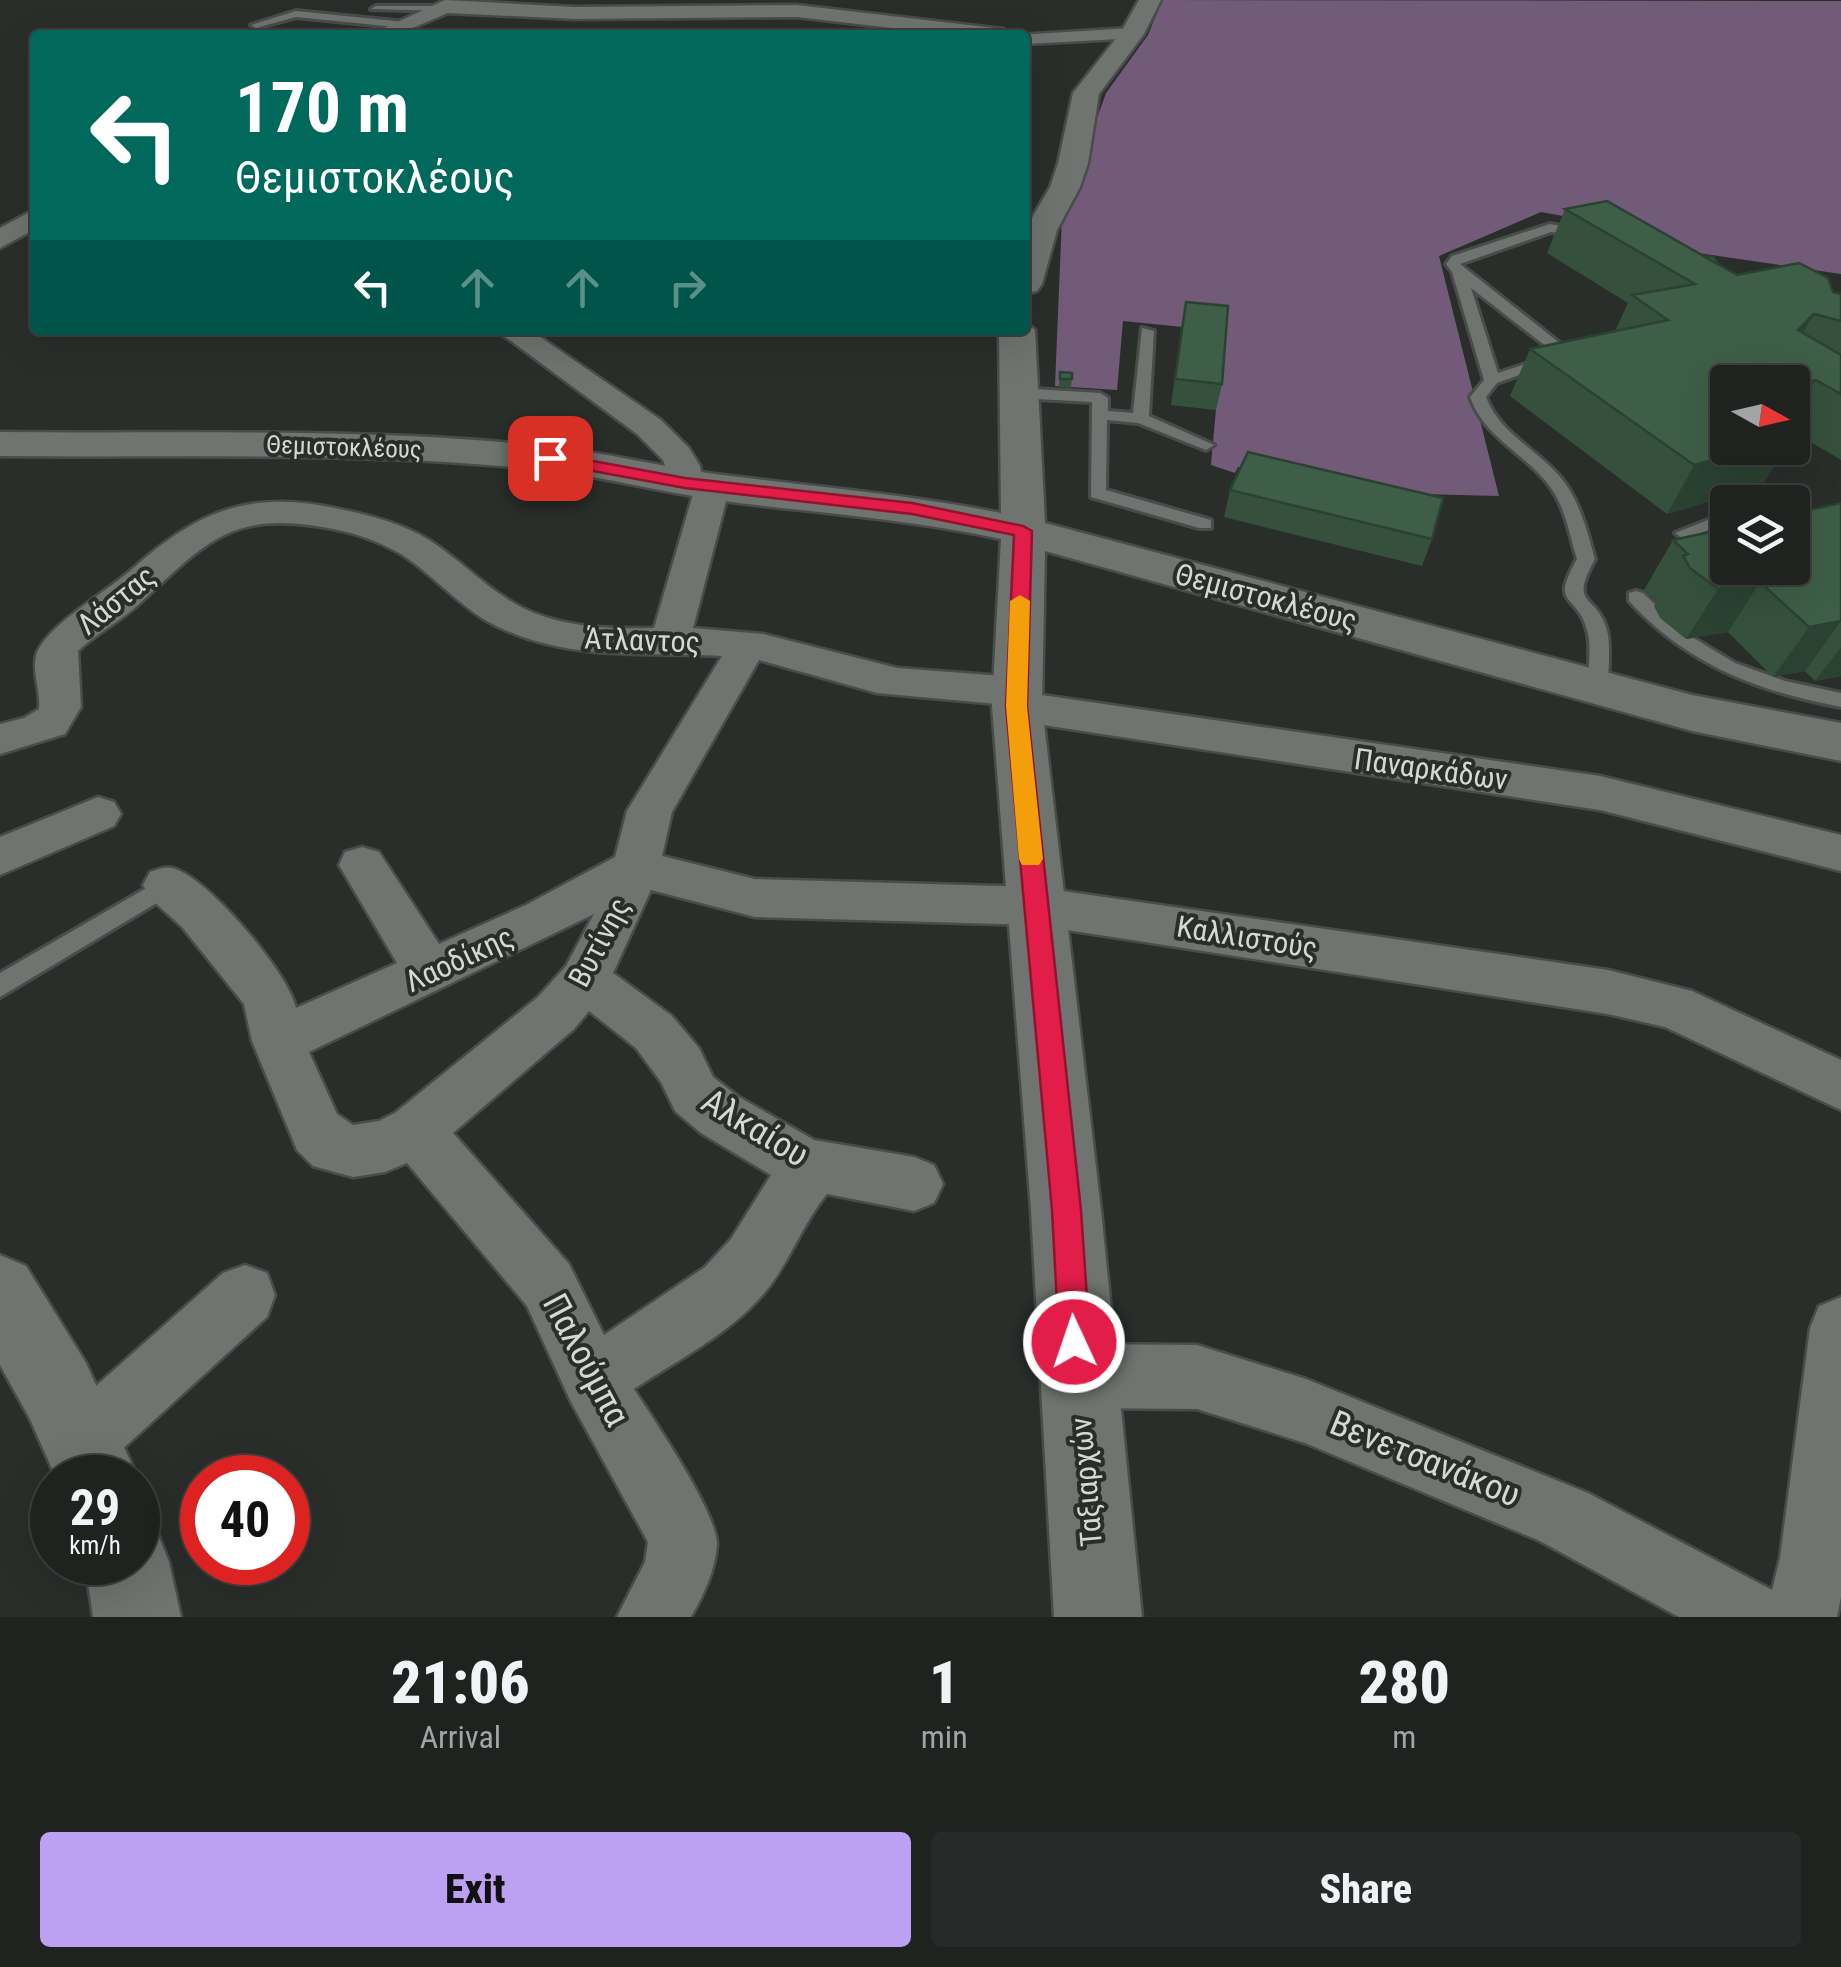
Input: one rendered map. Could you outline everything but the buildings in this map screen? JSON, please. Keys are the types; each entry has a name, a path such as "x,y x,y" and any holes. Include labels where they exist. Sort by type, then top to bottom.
{"street":[{"path":"1030,267 1041,230 1074,163 1086,93 1132,34 1150,0"},
{"path":"392,30 450,5 575,14 673,6 778,5 965,30"},
{"path":"1030,38 1132,34"},
{"path":"0,240 30,219"},
{"path":"518,335 648,427 699,484 691,554 670,641"},
{"name":"Ταξιαρχών","path":"1018,335 1023,531 1016,699 1066,1210 1076,1376 1098,1617"},
{"name":"Θεμιστοκλέους","path":"0,444 387,447 550,458 699,484 912,508 1023,531 1750,726 1841,742"},
{"name":"Θεμιστοκλέους","path":"0,472 237,470 368,473 535,484 699,484"},
{"name":"Άτλαντος","path":"236,516 297,512 370,528 412,546 468,592 515,621 591,641 748,645 860,676 1016,699"},
{"name":"Λάστας","path":"0,739 44,726 56,718 60,709 54,662 59,647 173,552 236,516"},
{"name":"Βυτίνης","path":"278,1041 317,1132 333,1147 353,1151 385,1146 415,1131 556,1013 584,981 636,868 650,812 748,645"},
{"name":"Παναρκάδων","path":"1016,699 1600,793 1841,853"},
{"path":"0,857 98,814"},
{"path":"362,864 430,972"},
{"name":"Καλλιστούς","path":"636,868 755,898 1035,906 1641,999 1702,1019 1841,1086"},
{"name":"Λαοδίκης","path":"278,1041 543,919 636,868"},
{"path":"167,885 198,913 268,996 278,1041"},
{"name":"Αλκαίου","path":"584,981 654,1032 680,1065 694,1094 811,1170 818,1165 914,1184"},
{"name":"Παλούμπα","path":"415,1131 548,1286 593,1380 683,1540 678,1572 653,1617"},
{"path":"593,1380 632,1350 710,1305 744,1270 811,1170"},
{"path":"0,1292 88,1455"},
{"path":"94,1455 245,1295"},
{"path":"1801,1617 1831,1508 1841,1328"},
{"name":"Βενετσανάκου","path":"1076,1376 1197,1377 1306,1411 1564,1517 1750,1617"},
{"path":"131,1585 137,1617"}],"lane":[{"path":"320,3 343,8 450,5"},
{"path":"256,25 296,14 404,25"},
{"path":"1580,232 1550,228 1457,258 1453,264 1567,355 1492,380 1480,390 1479,404 1490,420 1537,462 1561,491 1572,516 1586,559 1574,582 1574,594 1597,629 1598,687"},
{"path":"1459,272 1492,380"},
{"path":"1141,418 1147,331"},
{"path":"1017,393 1100,398 1096,494 1205,524"},
{"path":"1099,415 1141,418 1206,445"},
{"path":"1710,524 1684,533 1710,545"},
{"path":"1636,597 1658,623 1710,661 1740,674 1841,700"},
{"path":"0,986 167,885"}],"shaded area":[{"path":"1162,0 1841,1 1841,274 1637,244 1601,223 1541,212 1439,256 1499,496 1341,492 1238,467 1235,473 1211,465 1223,331 1123,321 1117,390 1055,386 1062,216 1106,93 1148,35"}],"slow traffic":[{"path":"1020,601 1016,692 1031,859"}],"route":[{"path":"550,458 685,483 912,508 1023,531 1016,692 1066,1210 1074,1342"}]}
